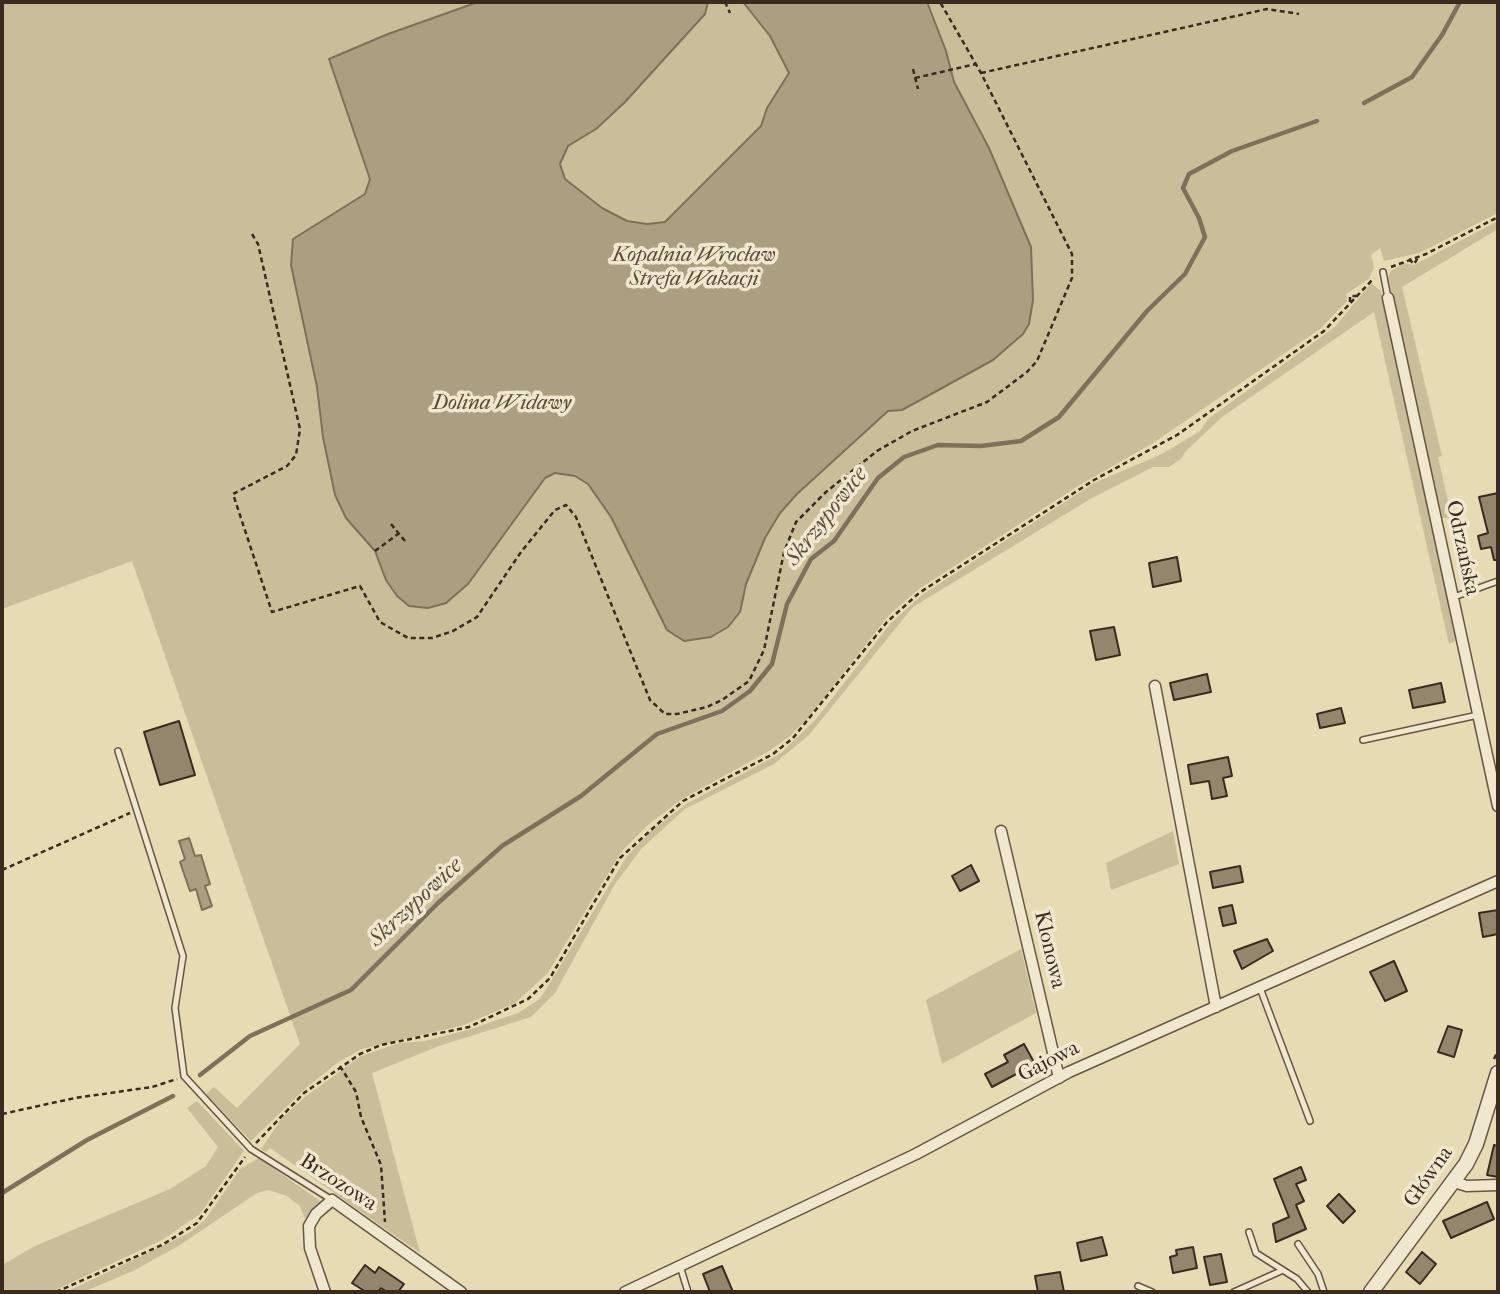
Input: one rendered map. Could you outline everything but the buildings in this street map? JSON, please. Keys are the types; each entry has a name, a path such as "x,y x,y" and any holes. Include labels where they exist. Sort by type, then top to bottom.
{"street":[{"name":"Odrzańska","path":"1388,298 1498,806"},
{"path":"1156,686 1216,1007"},
{"name":"Klonowa","path":"1001,831 1059,1078"},
{"name":"Gajowa","path":"625,1292 916,1154 1059,1078 1498,881"},
{"name":"Główna","path":"1371,1292 1454,1182 1476,1143 1498,1073"},
{"path":"1454,1182 1467,1186 1498,1185"},
{"path":"325,1292 310,1248 309,1226 316,1214 332,1200"},
{"name":"Brzozowa","path":"332,1200 461,1292"}],"lane":[{"path":"1382,272 1388,298"},
{"path":"1454,597 1498,581"},
{"path":"1363,740 1478,716"},
{"path":"118,751 183,956 175,1008 184,1076"},
{"path":"1260,988 1310,1121"},
{"name":"Brzozowa","path":"184,1076 251,1149 332,1200"},
{"path":"1249,1232 1256,1253 1297,1279 1308,1292"},
{"path":"1298,1244 1318,1274 1324,1292"},
{"path":"680,1266 688,1292"},
{"path":"1234,1292 1283,1270"},
{"path":"1139,1286 1152,1292"}],"path":[{"path":"725,2 730,13"},
{"path":"252,234 258,244 300,429 296,455 286,466 233,494 272,612 360,586 380,622 408,638 432,638 453,631 477,617 541,526 555,510 566,505 576,517 650,700 664,714 691,712 723,700 749,681 764,650 784,552 796,522 826,492 877,451 912,431 987,402 1032,366 1049,336 1072,278 1072,254 981,73 940,2"},
{"path":"981,73 1267,9 1299,14"},
{"path":"915,78 976,64"},
{"path":"913,69 918,89"},
{"path":"1397,262 1409,259 1414,264 1419,256 1498,217"},
{"path":"55,1292 162,1245 197,1223 251,1149 304,1093 340,1066 381,1045 469,1027 527,999 550,978 620,858 683,801 773,754 793,738 811,720 887,622 919,593 1094,480 1177,436 1324,331 1350,303 1350,296 1357,296 1382,272"},
{"path":"391,524 404,541"},
{"path":"375,551 398,534"},
{"path":"2,870 136,811"},
{"path":"340,1066 356,1092 364,1124 381,1164 383,1215 389,1241"},
{"path":"2,1114 75,1098 152,1087 184,1076"}],"green space":[{"name":"Dolina Widawy","path":"2,2 1498,2 1498,213 1419,253 1384,261 1380,248 1371,255 1374,267 1369,279 1346,294 1347,301 1320,329 1153,443 1078,486 919,589 890,614 808,718 790,736 769,751 682,799 649,824 622,851 547,974 515,1003 464,1025 362,1049 337,1063 307,1087 251,1141 206,1094 214,1087 237,1108 300,1044 132,561 2,609"},
{"path":"1498,221 1498,229 1402,287 1442,456 1438,457 1452,518 1442,518 1388,277 1391,271 1404,263 1414,265"},
{"path":"1371,283 1381,291 1458,640 1449,644 1374,312 1222,417 1182,458 1169,467 1153,467 1092,498 913,607 809,735 774,764 685,809 642,848 615,884 555,993 531,1017 439,1046 372,1073 420,1253 270,1148 266,1152 261,1149 282,1118 305,1097 361,1056 399,1043 425,1041 471,1029 518,1013 540,999 627,856 652,830 686,804 781,753 816,719 891,623 922,595 1094,483 1162,454 1200,431 1208,419 1335,327"},
{"path":"1173,831 1179,864 1111,890 1106,863"},
{"path":"1021,949 1036,1013 942,1064 926,1000"},
{"path":"197,1101 244,1151 200,1214 162,1240 51,1292 2,1292 2,1265 35,1246 170,1189 206,1166 218,1147 187,1108"},
{"path":"259,1158 320,1201 305,1219 300,1206 287,1196 268,1190 257,1193 180,1245 133,1271 83,1292 66,1292 189,1233 205,1220 240,1169"}],"shaded area":[{"name":"Kopalnia Wrocław Strefa Wakacji","path":"478,2 708,2 705,14 625,102 596,129 568,146 560,164 565,179 602,208 627,221 647,224 665,222 761,126 767,108 789,73 770,36 743,2 927,2 946,51 954,82 989,148 1031,247 1033,300 1029,324 1023,334 993,360 902,410 888,411 797,494 780,513 765,538 746,584 740,612 728,627 711,637 684,641 667,630 611,517 588,484 575,476 555,473 545,478 468,584 446,603 428,608 409,606 397,596 386,580 375,551 346,518 335,495 323,437 317,387 291,265 293,239 365,194 370,179 329,59 388,34"},
{"path":"189,838 195,856 201,855 210,884 205,886 212,906 202,910 196,889 190,891 180,862 185,859 179,841"}],"waterway":[{"name":"Skrzypowice","path":"1364,103 1412,77 1442,35 1460,2"},
{"name":"Skrzypowice","path":"200,1075 250,1036 351,990 438,903 502,846 581,796 657,734 722,711 750,691 772,664 787,604 811,559 834,541 878,478 904,457 938,445 981,446 1021,441 1059,417 1147,311 1185,274 1205,237 1199,218 1183,188 1189,174 1232,151 1317,121"},
{"name":"Skrzypowice","path":"2,1193 87,1140 173,1096"}]}
